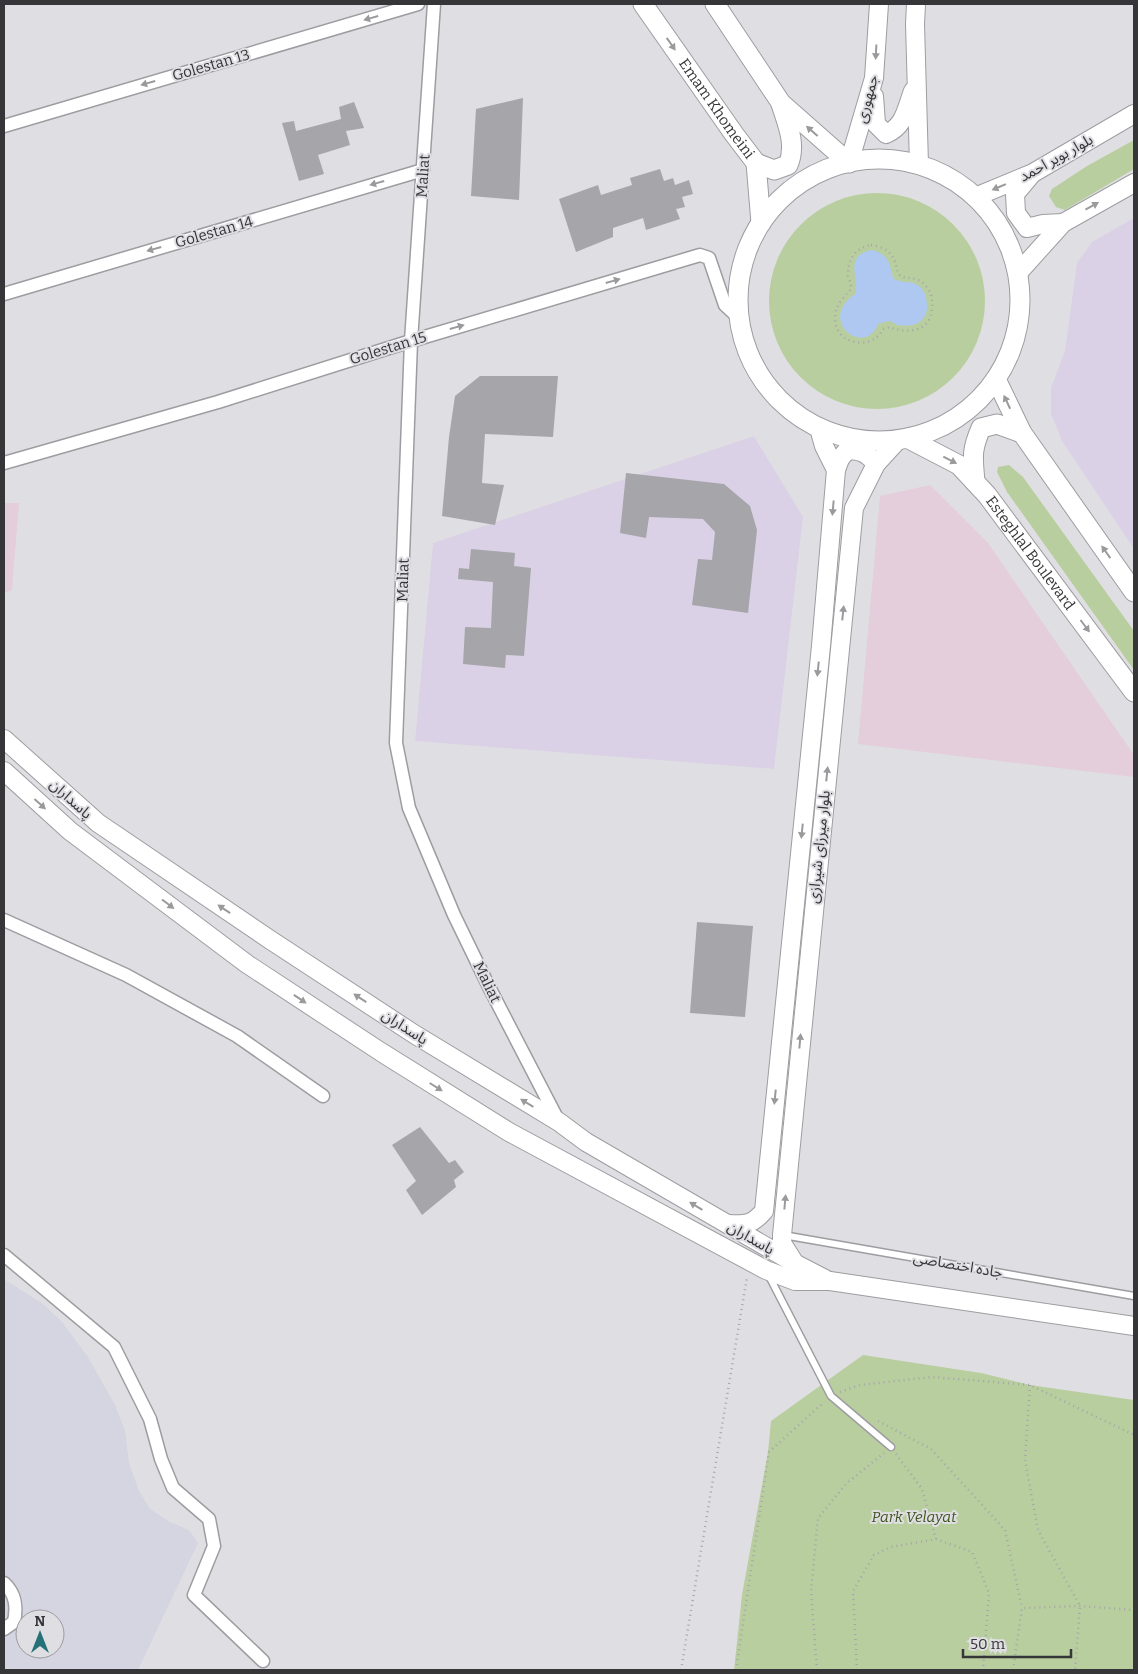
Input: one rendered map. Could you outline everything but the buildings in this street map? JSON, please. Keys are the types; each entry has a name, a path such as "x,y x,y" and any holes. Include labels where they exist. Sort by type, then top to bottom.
{"main road":[{"name":"Emam Khomeini","path":"643,4 756,163 760,223"},
{"path":"715,4 781,103 849,163"},
{"name":"جمهوری","path":"849,163 874,78 879,4"},
{"path":"916,4 920,166"},
{"path":"874,78 876,124 886,134 896,130 902,123 917,80"},
{"path":"756,163 774,170 788,165 793,156 791,136 781,103"},
{"name":"بلوار بویر احمد","path":"975,197 1033,173 1134,114"},
{"path":"888,160 920,166 940,173 975,197 990,214 1012,252 1018,273 1020,301 1018,328 1010,354 996,379 979,400 958,417 933,430 902,439 881,441 857,439 834,434 818,428 792,411 780,401 764,382 743,340 738,317 738,292 741,268 749,244 760,223 778,202 799,184 823,171 849,163 888,160"},
{"path":"1033,173 1015,194 1016,213 1028,228 1043,224 1063,223"},
{"path":"1018,273 1063,223 1134,183"},
{"path":"996,379 1022,433 1134,592"},
{"path":"975,482 972,456 974,444 981,428 997,424 1022,433"},
{"path":"818,428 824,446 836,470"},
{"name":"بلوار میرزای شیرازی","path":"796,1264 782,1243 782,1235 854,508 876,464 902,439"},
{"name":"Esteghlal Boulevard","path":"902,439 959,465 987,495 1134,692"},
{"path":"836,470 840,459 847,450 858,450 869,455 876,464"},
{"name":"بلوار میرزای شیرازی","path":"725,1224 744,1225 755,1221 764,1211 821,646 836,470"},
{"name":"پاسداران","path":"4,739 98,824 272,941 414,1034 559,1122 586,1142 725,1224 830,1281"},
{"name":"پاسداران","path":"4,772 70,831 247,964 380,1052 501,1127 766,1270 795,1281 830,1281 1134,1326"},
{"path":"566,1162 581,1163 587,1159 590,1151 586,1142"},
{"path":"621,1193 614,1182 616,1172 621,1167 634,1169"}],"street":[{"name":"Golestan 13","path":"4,126 418,4"},
{"name":"Maliat","path":"434,4 411,341 396,743 409,808 451,906 489,987 559,1122"},
{"name":"Golestan 14","path":"4,294 423,170"},
{"name":"Golestan 15","path":"4,464 218,402 411,341 700,255 708,258 725,305 738,317"},
{"path":"4,920 135,979 237,1036 323,1096"},
{"path":"4,1255 114,1347 150,1419 161,1459 173,1488 209,1519 214,1546 194,1595 263,1661"},
{"path":"4,1583 8,1587 17,1607 14,1622 4,1629"}],"lane":[{"name":"جاده اختصاصی","path":"782,1235 1134,1296"},
{"path":"766,1270 830,1396 891,1447"}],"path":[{"path":"871,245 886,249 894,258 898,274 902,277 911,277 918,280 931,293 932,314 924,327 908,331 890,327 882,328 876,337 870,341 856,343 845,339 836,327 835,312 841,299 850,291 851,286 848,276 849,262 855,252 866,246 871,245"},
{"path":"681,1670 749,1261"},
{"path":"736,1670 769,1452 830,1396 860,1384 932,1377 1030,1385 1134,1434"},
{"path":"1030,1385 1025,1460 1038,1530 1080,1606 1075,1670"},
{"path":"872,1418 931,1449 1005,1530 1022,1608 1013,1670"},
{"path":"817,1670 811,1591 818,1518 846,1484 891,1447 922,1489 936,1539"},
{"path":"857,1670 853,1591 874,1555 891,1547 936,1539 972,1552 990,1593 983,1670"},
{"path":"1022,1608 1080,1606 1134,1610"}],"shaded area":[{"path":"1134,218 1134,549 1062,441 1051,414 1051,388 1065,351 1077,263 1092,242"},
{"path":"754,436 803,517 774,769 415,741 433,543"},
{"path":"930,485 988,543 1134,755 1134,777 858,744 880,496"},
{"path":"4,503 19,503 12,590 4,593"},
{"path":"4,1279 43,1304 62,1322 88,1357 115,1405 125,1431 129,1463 139,1491 150,1509 170,1522 189,1530 198,1543 138,1670 4,1670"}],"green space":[{"path":"1134,140 1134,169 1065,210 1056,207 1049,196 1052,189 1087,166"},
{"path":"877,193 898,195 918,201 937,211 953,225 967,241 977,260 983,280 985,301 983,322 977,342 967,361 953,377 937,391 918,401 898,407 877,409 856,407 836,401 817,391 801,377 787,361 777,342 771,322 769,301 771,280 777,260 787,241 801,225 817,211 836,201 856,195"},
{"path":"1009,465 1023,477 1134,631 1134,670 1007,492 997,472 998,467"},
{"name":"Park Velayat","path":"863,1355 981,1373 1030,1385 1134,1400 1134,1670 734,1670 742,1595 768,1452 771,1421"}],"water":[{"path":"871,250 881,253 887,259 893,278 913,283 921,288 925,293 927,308 921,321 913,325 903,326 887,321 878,324 872,334 855,337 847,332 842,324 840,315 844,304 855,294 855,262 863,253"}]}
